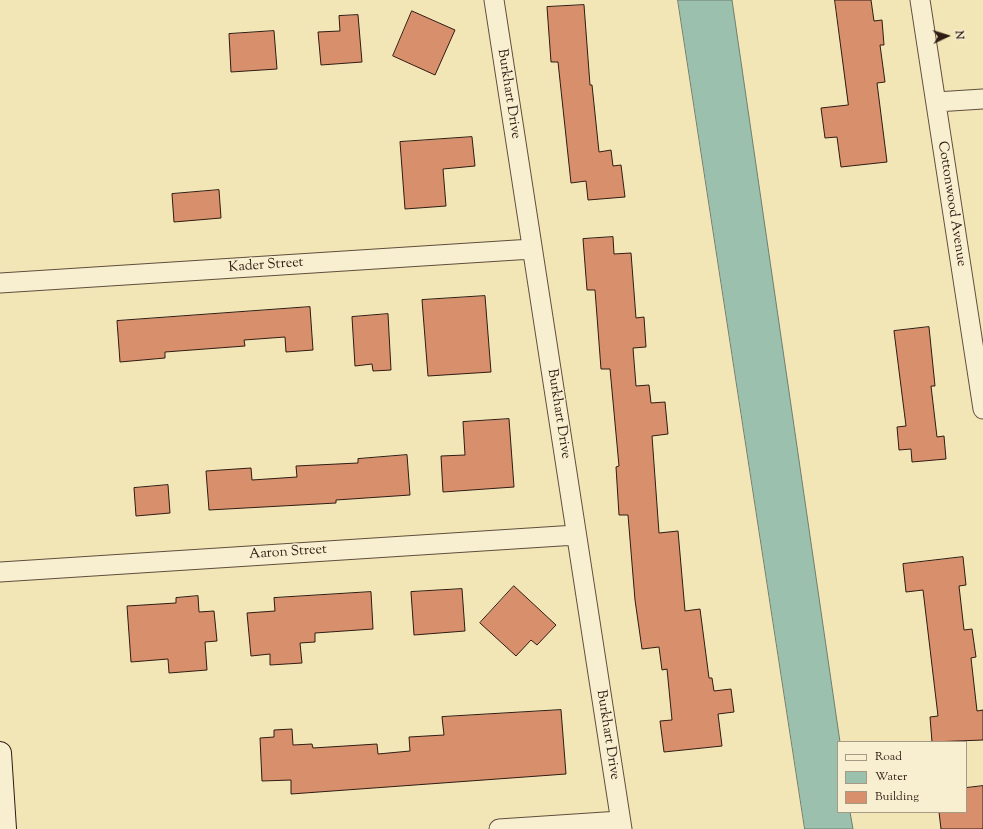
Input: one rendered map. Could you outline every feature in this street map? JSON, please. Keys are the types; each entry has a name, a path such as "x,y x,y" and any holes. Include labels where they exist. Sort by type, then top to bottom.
{"street":[{"name":"Burkhart Drive","path":"494,0 621,825"},
{"name":"Cottonwood Avenue","path":"920,0 981,388 983,409"},
{"path":"936,102 983,99"},
{"name":"Kader Street","path":"0,283 532,249"},
{"name":"Aaron Street","path":"0,572 576,535"},
{"path":"0,754 5,829"},
{"path":"499,829 621,825"}],"water":[{"path":"678,0 732,0 840,741 837,741 837,813 850,813 853,829 805,829"}],"building":[{"path":"835,0 871,0 874,21 882,20 884,45 880,45 885,82 877,83 887,162 841,167 837,137 825,138 821,108 848,105"},
{"path":"584,5 590,85 592,85 599,152 611,150 613,166 621,165 625,197 588,200 586,181 571,183 558,62 551,62 547,7"},
{"path":"412,11 455,30 435,75 393,56"},
{"path":"358,15 362,62 321,65 318,32 340,31 339,16"},
{"path":"274,31 277,69 231,72 229,34"},
{"path":"472,137 475,166 443,169 446,206 405,209 400,142"},
{"path":"219,190 221,218 174,222 172,194"},
{"path":"613,237 614,254 631,253 636,318 644,317 646,347 633,348 636,386 649,385 651,403 665,402 668,434 652,436 659,533 678,531 685,611 700,609 709,678 712,678 714,691 731,689 734,712 718,714 722,746 664,752 660,721 672,720 667,669 662,670 659,647 642,649 635,600 628,515 619,515 616,467 619,466 610,369 601,369 595,290 587,290 583,239"},
{"path":"485,296 491,372 428,376 422,300"},
{"path":"310,307 313,350 286,352 285,337 244,340 245,346 165,352 165,358 120,362 117,321"},
{"path":"388,314 391,370 373,371 372,364 355,366 352,317"},
{"path":"929,327 935,386 931,386 937,437 944,436 946,459 912,462 911,449 899,450 897,427 906,426 894,331"},
{"path":"509,419 514,487 443,492 441,456 465,455 463,422"},
{"path":"407,455 410,495 336,500 336,503 209,510 206,471 251,468 252,480 297,477 296,466 358,463 358,459"},
{"path":"168,485 170,513 136,516 134,488"},
{"path":"963,557 966,585 959,586 964,630 972,629 976,657 971,658 977,711 983,710 983,740 932,741 930,717 938,716 923,590 906,592 903,564"},
{"path":"514,586 556,625 537,645 531,640 516,656 480,623"},
{"path":"462,589 465,631 414,635 411,592"},
{"path":"371,592 373,629 315,633 315,642 300,643 302,663 270,665 270,654 251,656 247,613 275,611 274,598"},
{"path":"198,596 199,612 214,611 217,641 205,642 207,670 169,673 168,659 131,662 127,606 176,603 176,598"},
{"path":"561,710 566,774 291,794 291,780 262,781 260,738 274,737 274,730 292,729 293,745 312,744 313,748 377,744 378,754 410,751 409,737 444,735 442,717"},
{"path":"983,786 983,829 941,829 939,813 967,813 967,788"}]}
